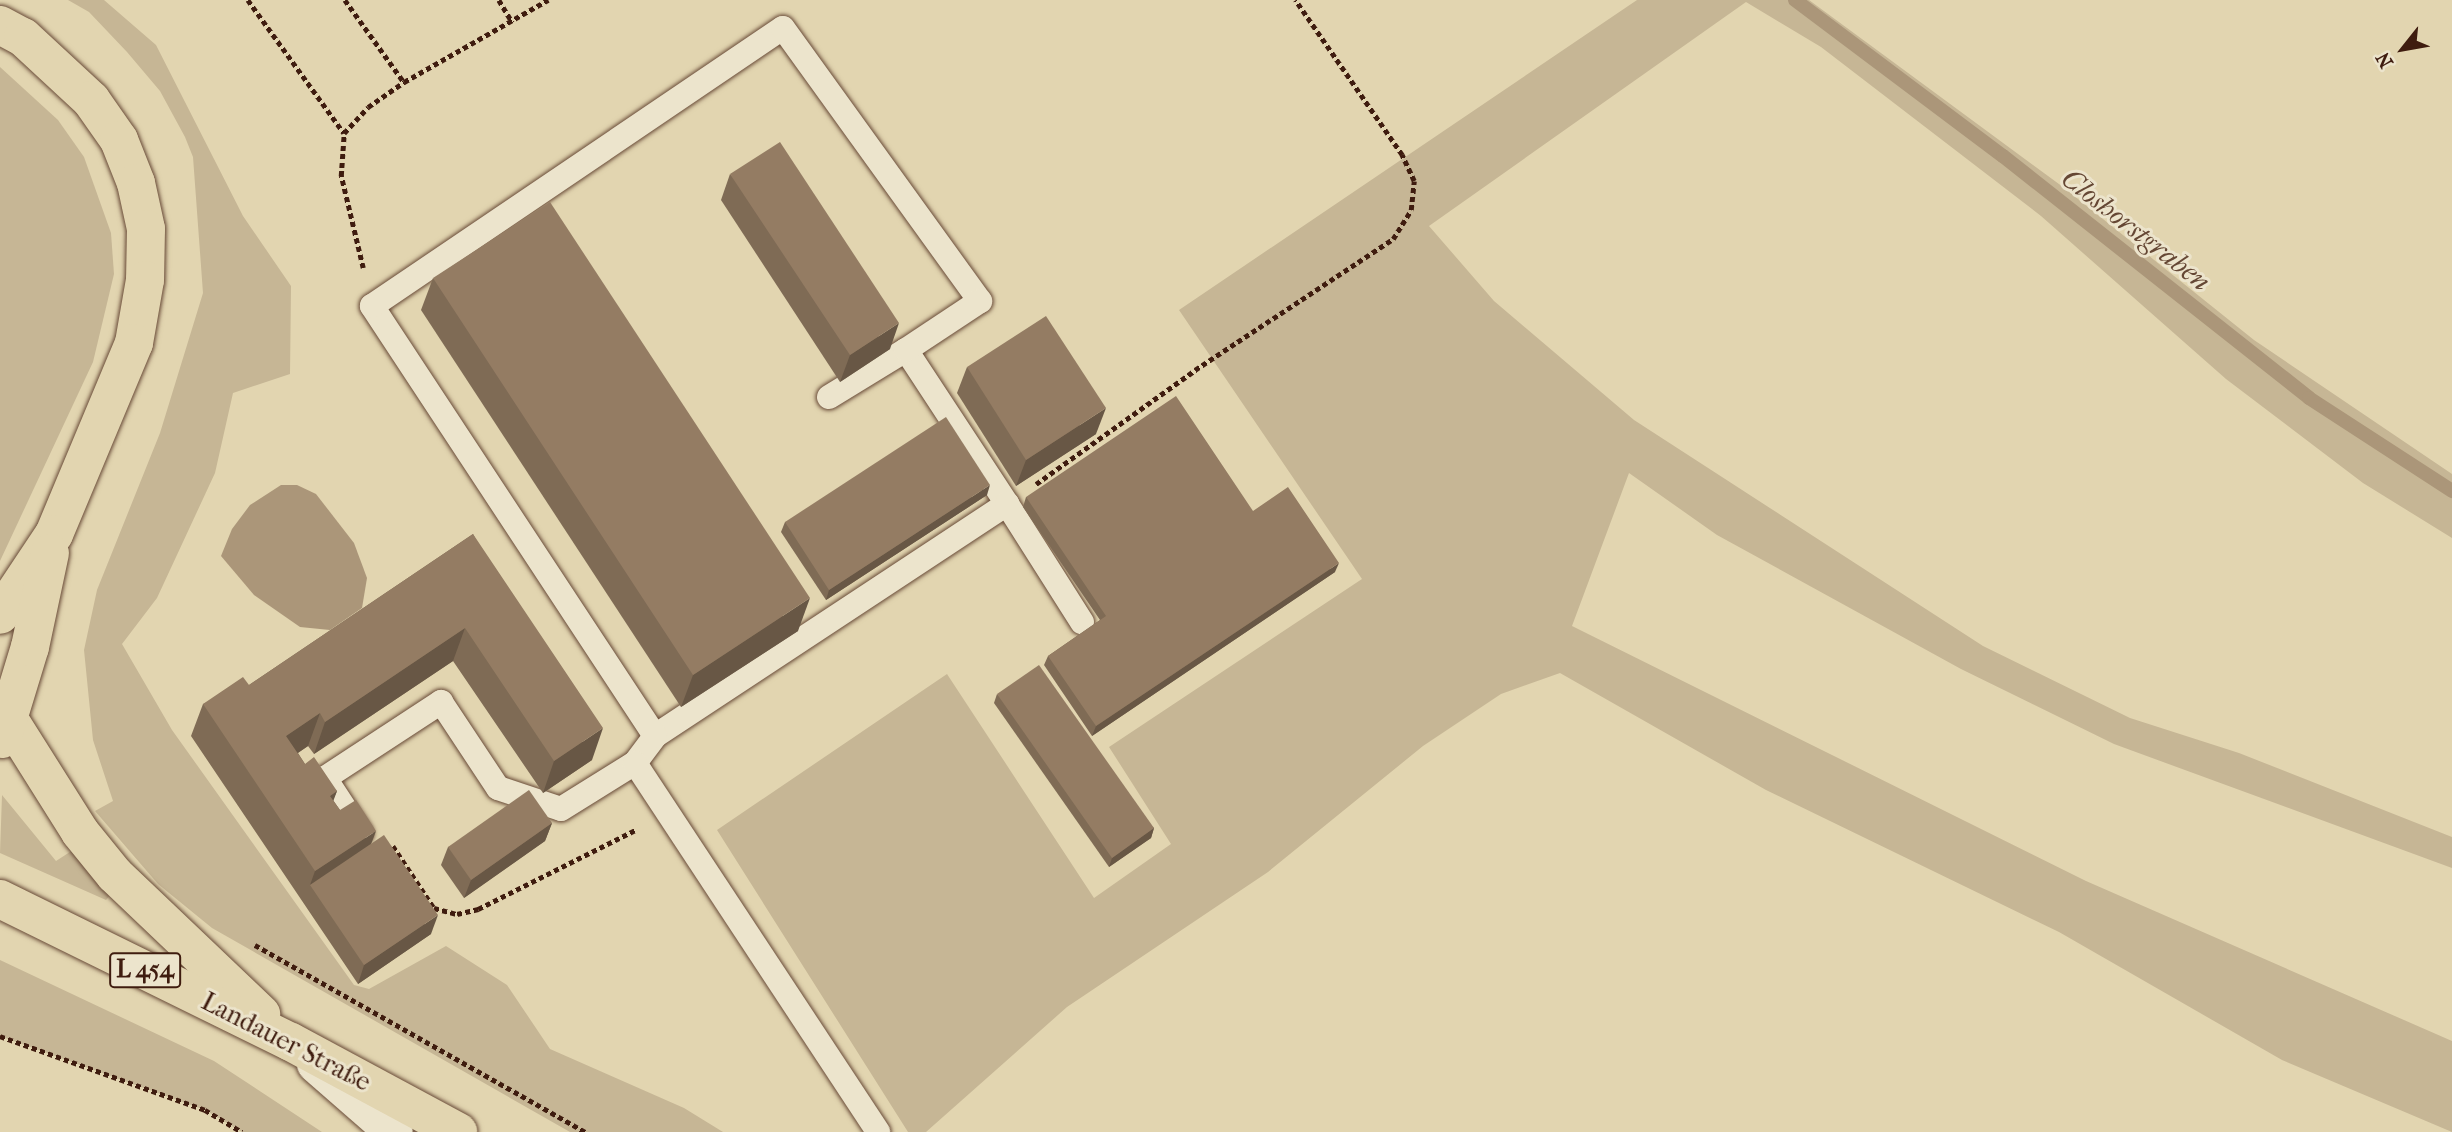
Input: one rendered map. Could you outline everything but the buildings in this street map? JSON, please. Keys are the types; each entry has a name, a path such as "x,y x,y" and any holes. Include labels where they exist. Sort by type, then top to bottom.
{"main road":[{"path":"0,25 23,37 91,100 119,140 136,183 146,229 145,281 134,343 54,534 30,647 4,732 114,875 290,1042 394,1132"},
{"path":"0,615 54,534"},
{"name":"Landauer Straße","path":"0,899 290,1042 458,1132"}],"lane":[{"path":"655,736 372,306 535,191 783,28 980,301 829,397"},
{"path":"535,191 548,214"},
{"path":"906,349 1082,622"},
{"path":"368,843 325,778 441,702 498,788 561,808 635,763 655,736 1007,504"},
{"path":"635,763 878,1132"}],"path":[{"path":"248,0 344,133"},
{"path":"345,0 404,82"},
{"path":"499,0 512,22"},
{"path":"372,306 341,176 344,133 368,107 404,82 548,0"},
{"path":"1007,504 1195,370 1393,239 1411,210 1414,181 1402,155 1295,0"},
{"path":"368,843 393,846 434,908 457,914 478,909 668,816"},
{"path":"253,944 586,1132"},
{"path":"0,1036 205,1110 242,1132"}],"shaded area":[{"path":"68,0 104,0 156,45 243,216 291,286 290,374 233,393 215,473 157,598 122,644 172,730 354,985 369,989 446,946 507,985 550,1049 684,1108 723,1132 570,1132 212,928 158,884 95,811 113,801 93,740 84,650 97,590 160,433 203,293 193,157 185,137 160,91 127,52 89,12"},
{"path":"1637,0 1809,0 2063,187 2254,340 2452,474 2452,538 2363,483 2226,379 2041,216 1821,47 1746,2 1429,226 1494,301 1634,420 1983,646 2130,718 2239,753 2452,837 2452,868 2114,744 1961,669 1717,535 1629,473 1572,626 2086,881 2452,1041 2452,1132 2282,1060 2059,932 1766,790 1560,673 1501,694 1423,746 1268,872 1067,1007 926,1132 908,1132 717,830 947,674 1094,898 1171,844 1109,747 1362,579 1179,310"},
{"path":"0,67 58,120 84,157 111,233 114,274 93,362 0,561"},
{"path":"281,485 297,485 316,494 354,543 367,578 362,608 330,630 300,627 254,595 221,556 232,529 250,505"},
{"path":"2,795 56,861 73,850 112,893 106,900 0,853"},
{"path":"0,960 214,1061 322,1132 242,1132 205,1110 0,1036"}],"waterway":[{"name":"Closhorstgraben","path":"1795,0 2003,156 2309,398 2452,491"}]}
